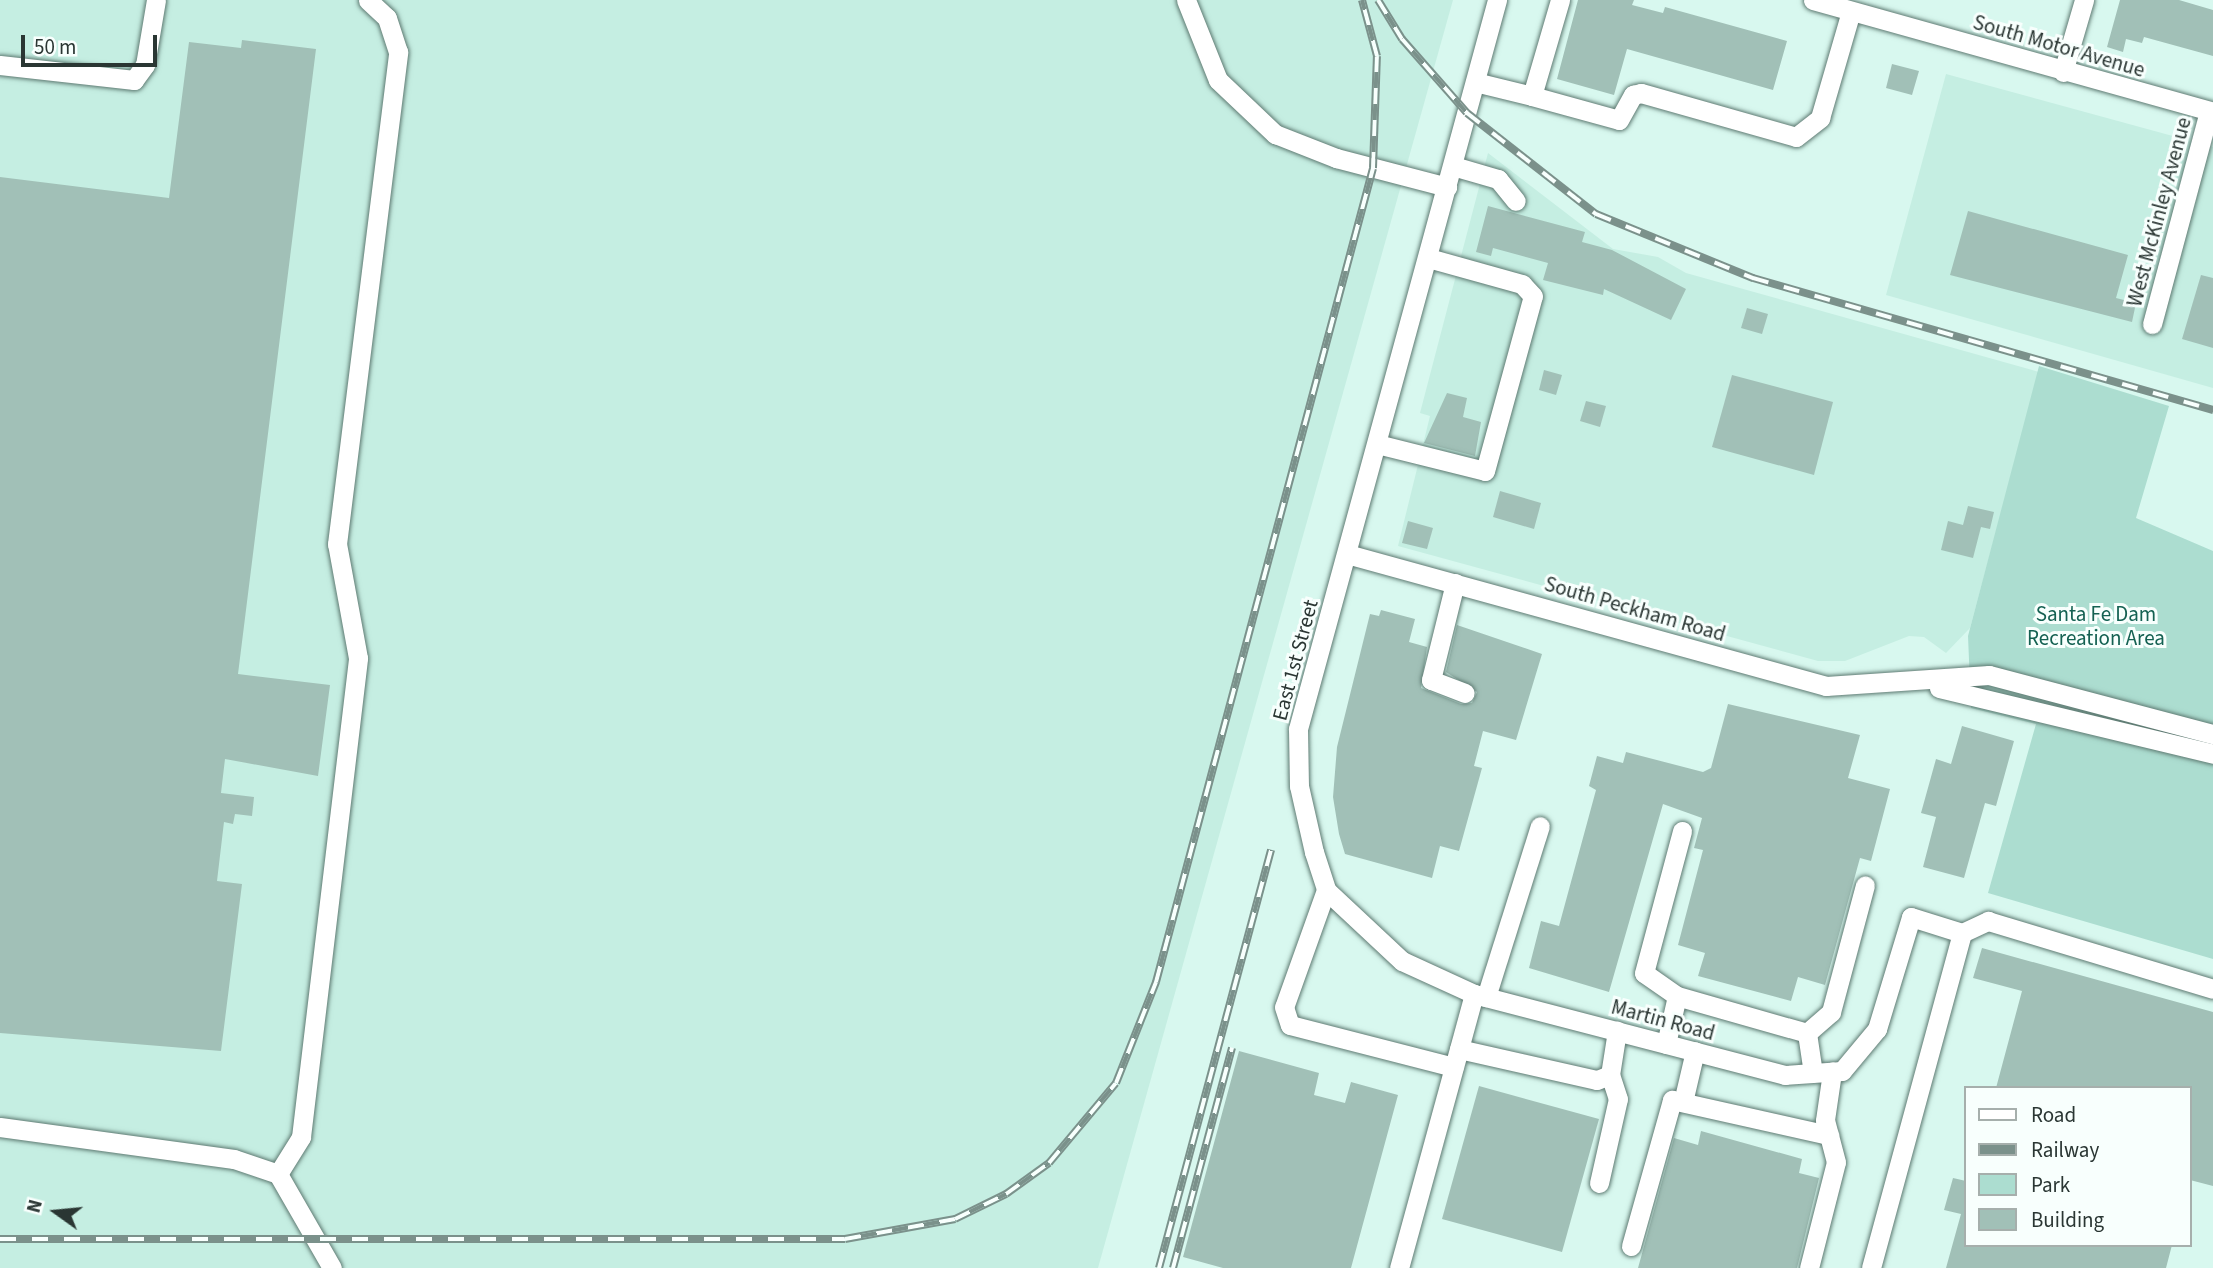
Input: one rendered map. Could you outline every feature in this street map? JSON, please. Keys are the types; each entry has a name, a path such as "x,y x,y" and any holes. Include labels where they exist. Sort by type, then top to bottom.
{"street":[{"path":"0,65 134,80 145,65 156,0"},
{"path":"278,1174 301,1137 324,900 358,658 337,544 398,52 387,18 368,0"},
{"path":"1186,0 1218,80 1275,134 1336,158 1447,187"},
{"name":"East 1st Street","path":"1325,890 1299,786 1298,729 1497,0"},
{"path":"1532,96 1560,0"},
{"name":"South Motor Avenue","path":"1812,0 2211,111"},
{"path":"2063,72 2084,0"},
{"path":"1475,82 1619,120 1633,95 1641,93 1796,137 1820,118 1851,11"},
{"name":"West McKinley Avenue","path":"2152,324 2205,167 2211,111"},
{"path":"1453,166 1498,179 1516,201"},
{"path":"1377,444 1485,471 1533,296 1522,284 1428,258"},
{"name":"South Peckham Road","path":"1347,554 1826,686 1913,684"},
{"path":"1455,583 1431,680 1465,693"},
{"path":"1913,684 1989,675 2213,734"},
{"path":"1913,684 1982,694 2213,754"},
{"path":"1399,1268 1457,1058 1540,826"},
{"path":"1682,831 1644,973 1677,996 1807,1032 1829,1072 1829,1135 1836,1162 1809,1268"},
{"path":"1807,1032 1831,1012 1865,885"},
{"path":"1480,996 1402,961 1325,890 1284,1007 1290,1025 1457,1058 1597,1080 1610,1075"},
{"path":"1829,1072 1877,1029 1911,917 1962,933 1988,921 2213,989"},
{"path":"1871,1268 1962,933"},
{"name":"Martin Road","path":"1480,996 1785,1075 1829,1072"},
{"path":"1665,1044 1677,996"},
{"path":"1599,1184 1618,1098 1610,1075 1616,1031"},
{"path":"1683,1102 1695,1051"},
{"path":"1631,1246 1672,1100 1829,1135"},
{"path":"0,1127 234,1159 278,1174 332,1268"}],"shaded area":[{"path":"0,0 1453,0 1098,1268 0,1268"},
{"path":"1946,74 2213,147 2213,388 1886,295"},
{"path":"1488,153 1613,249 1658,257 1686,273 2039,372 1970,628 1946,653 1924,637 1909,636 1845,661 1818,661 1398,546 1430,416 1420,413"}],"green space":[{"name":"Santa Fe Dam Recreation Area","path":"2039,366 2169,406 2136,518 2213,551 2213,959 1988,893 2036,724 1971,708 1968,636"}],"building":[{"path":"1578,0 1634,0 1632,5 1663,13 1665,7 1787,41 1773,90 1627,49 1614,95 1557,79"},
{"path":"2120,0 2179,0 2213,10 2213,56 2144,37 2142,43 2126,39 2123,52 2107,47"},
{"path":"242,40 316,49 238,674 330,685 318,776 225,759 221,793 254,797 252,816 235,814 233,824 224,822 217,881 242,884 221,1051 0,1033 0,177 169,198 189,42 241,48"},
{"path":"1892,64 1919,71 1912,95 1886,88"},
{"path":"1488,206 1585,232 1582,242 1612,250 1686,289 1671,320 1604,289 1603,295 1543,280 1548,263 1493,248 1491,256 1476,252"},
{"path":"1968,211 2128,255 2116,298 2136,303 2132,322 1950,275"},
{"path":"2201,275 2213,278 2213,348 2182,339"},
{"path":"1747,308 1768,314 1762,334 1741,328"},
{"path":"1544,370 1562,375 1556,395 1539,390"},
{"path":"1732,375 1833,402 1814,475 1712,447"},
{"path":"1447,393 1467,398 1463,417 1481,422 1475,456 1424,443"},
{"path":"1586,401 1606,406 1600,427 1580,421"},
{"path":"1500,491 1541,503 1534,529 1493,517"},
{"path":"1968,506 1994,512 1990,529 1981,527 1973,558 1941,550 1948,521 1963,525"},
{"path":"1408,521 1433,528 1427,549 1402,543"},
{"path":"1381,610 1415,619 1409,642 1427,647 1421,688 1461,704 1472,703 1477,692 1446,672 1457,625 1542,654 1516,740 1483,731 1474,766 1482,768 1459,851 1440,846 1432,878 1345,854 1339,834 1333,797 1337,747 1370,614 1379,616"},
{"path":"1728,704 1860,735 1848,778 1890,789 1871,861 1860,858 1825,985 1798,977 1791,1001 1698,976 1705,953 1678,945 1703,850 1694,848 1702,818 1663,804 1609,992 1529,968 1541,921 1559,926 1596,790 1589,786 1597,756 1623,763 1626,752 1703,772 1711,768"},
{"path":"1962,726 2014,741 1996,806 1985,803 1964,878 1923,867 1936,817 1921,813 1936,759 1951,764"},
{"path":"1982,948 2213,1012 2213,1186 2192,1181 2192,1086 1997,1086 2022,991 1973,978"},
{"path":"1239,1051 1319,1073 1314,1095 1345,1103 1351,1082 1398,1095 1351,1268 1223,1268 1183,1257"},
{"path":"1479,1086 1599,1119 1562,1252 1442,1219"},
{"path":"1701,1131 1802,1159 1799,1173 1819,1178 1797,1268 1638,1268 1674,1138 1698,1145"},
{"path":"1953,1178 1965,1181 1965,1247 2171,1247 2166,1268 1946,1268 1961,1214 1944,1210"}],"railway":[{"path":"0,1239 845,1239 955,1219 1006,1194 1049,1163 1116,1083 1156,982 1373,168 1377,56 1362,0"},
{"path":"1378,0 1402,39 1467,113 1596,214 1753,278 2213,410"},
{"path":"1159,1268 1271,850"},
{"path":"1173,1268 1232,1048"}]}
